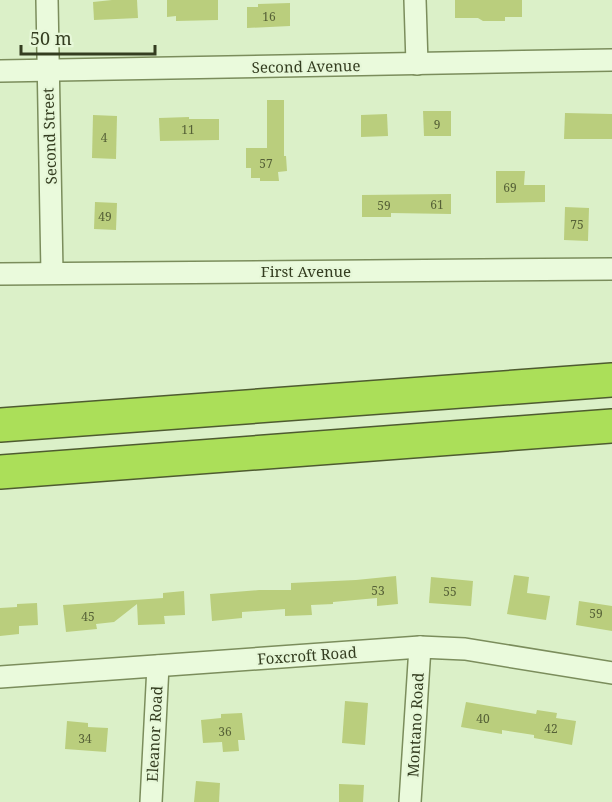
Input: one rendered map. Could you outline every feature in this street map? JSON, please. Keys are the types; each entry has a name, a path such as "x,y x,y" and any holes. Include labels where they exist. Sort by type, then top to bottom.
{"highway":[{"path":"0,425 612,380"},
{"path":"0,472 612,426"}],"street":[{"name":"Second Street","path":"47,0 52,273"},
{"path":"415,0 417,64"},
{"name":"Second Avenue","path":"0,71 612,60"},
{"name":"First Avenue","path":"0,274 612,269"},
{"name":"Foxcroft Road","path":"0,677 420,647 465,649 612,673"},
{"name":"Montano Road","path":"410,802 420,647"},
{"name":"Eleanor Road","path":"151,802 158,666"}],"building":[{"path":"137,0 138,18 94,20 93,2"},
{"path":"167,0 218,0 218,20 176,21 176,16 167,17"},
{"path":"455,0 522,0 522,17 505,17 505,21 455,18"},
{"path":"290,3 290,26 247,28 247,7 258,7 258,4"},
{"path":"267,100 284,100 284,156 286,156 287,171 278,172 279,181 260,181 260,178 251,178 251,168 246,168 246,148 267,148"},
{"path":"423,111 451,111 451,136 424,136"},
{"path":"565,113 612,114 612,139 564,139"},
{"path":"387,114 388,136 361,137 361,115"},
{"path":"93,115 117,116 116,159 92,158"},
{"path":"189,117 189,119 219,119 219,140 160,141 159,118"},
{"path":"496,171 525,171 524,185 545,185 545,202 496,203"},
{"path":"451,194 451,214 391,213 391,217 362,217 362,195"},
{"path":"95,202 117,203 116,230 94,229"},
{"path":"565,207 589,208 588,241 564,240"},
{"path":"514,575 529,577 527,593 550,596 546,620 507,614"},
{"path":"396,576 398,604 377,606 377,598 333,602 333,604 311,605 312,615 285,616 285,609 242,612 242,618 212,621 210,594 291,590 291,583"},
{"path":"431,577 473,581 471,606 429,603"},
{"path":"184,591 185,615 164,616 165,624 138,625 137,604 114,622 96,624 97,629 66,632 63,605 163,598 163,593"},
{"path":"579,601 612,606 612,631 576,625"},
{"path":"37,603 38,625 19,626 19,634 0,636 0,608"},
{"path":"345,701 368,703 365,745 342,743"},
{"path":"466,702 536,714 537,710 557,713 556,718 576,721 572,745 534,738 534,735 502,730 502,734 461,727"},
{"path":"242,713 245,740 238,740 239,751 223,752 222,742 203,743 201,720 221,718 221,714"},
{"path":"67,721 88,723 88,727 108,728 106,752 65,749"},
{"path":"196,781 220,783 219,802 194,802"},
{"path":"339,784 364,785 363,802 339,802"}]}
